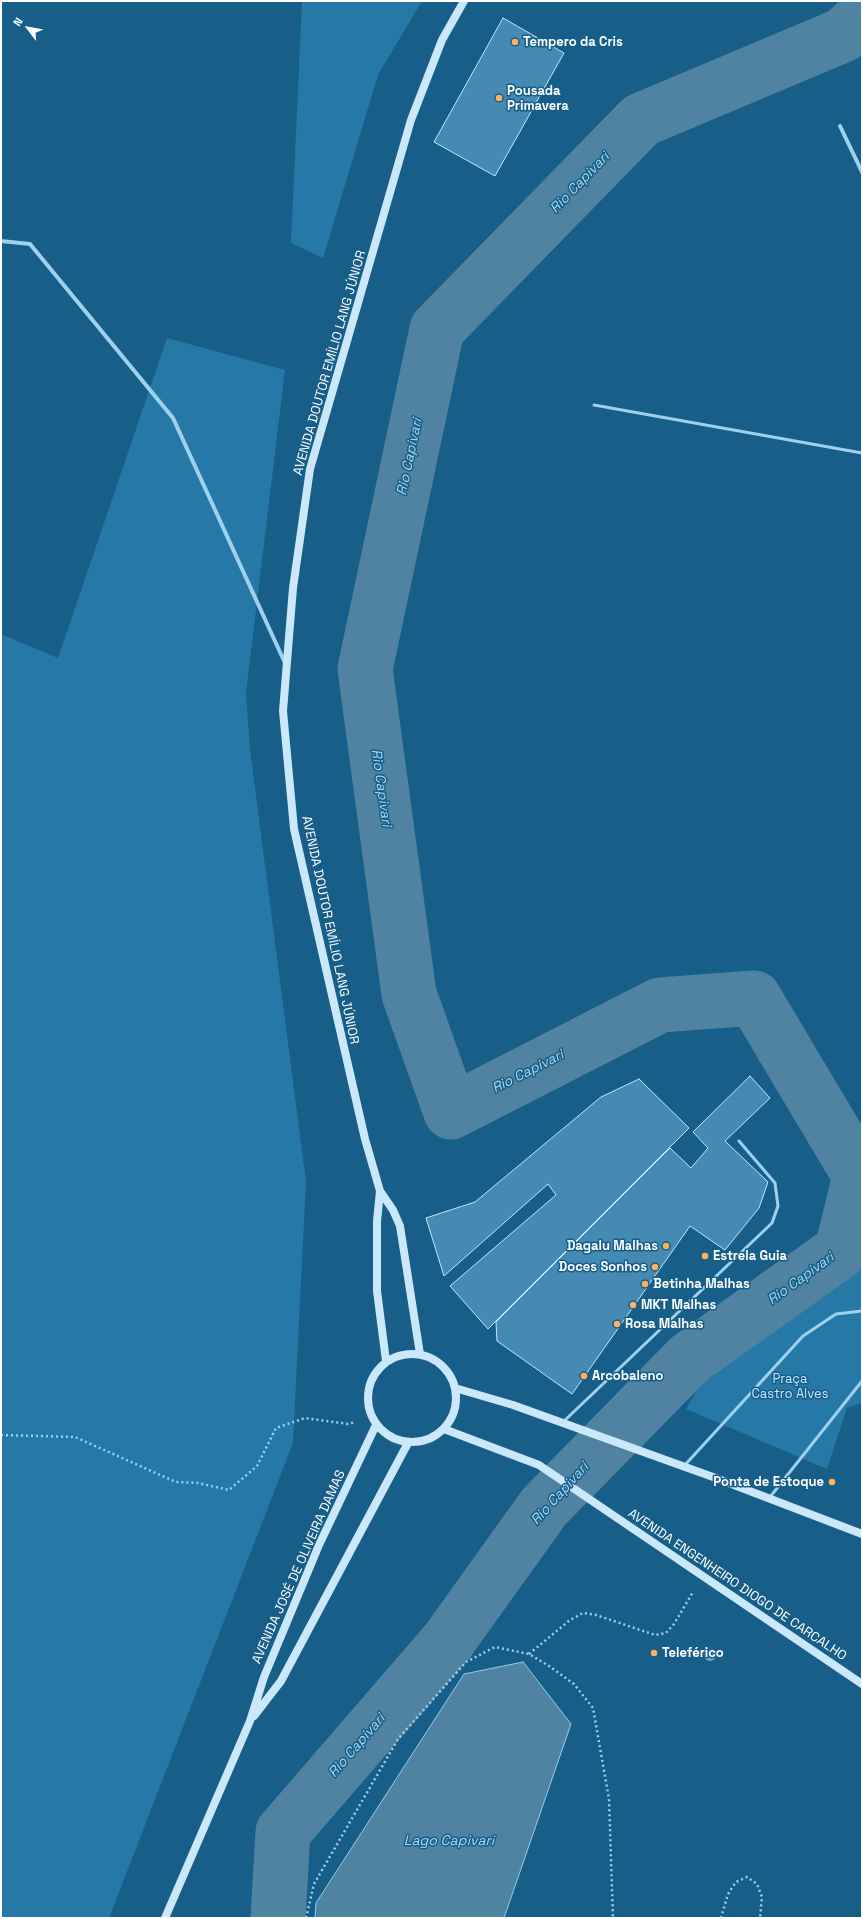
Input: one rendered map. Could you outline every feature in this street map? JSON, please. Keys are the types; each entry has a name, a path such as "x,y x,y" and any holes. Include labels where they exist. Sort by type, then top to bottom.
{"street":[{"name":"AVENIDA DOUTOR EMÍLIO LANG JÚNIOR","path":"420,1354 400,1226 393,1210 380,1191 365,1139 294,829 283,711 292,588 310,469 411,120 442,40 464,1"},
{"path":"840,126 862,172"},
{"path":"1,241 30,244 173,418 287,667"},
{"name":"AVENIDA DOUTOR EMÍLIO LANG JÚNIOR","path":"380,1191 377,1221 377,1291 386,1361"},
{"path":"402,1354 420,1354 436,1360 449,1372 456,1388 455,1410 444,1429 428,1440 408,1443 389,1437 376,1425 369,1409 368,1392 374,1374 386,1361 402,1354"},
{"path":"456,1388 514,1405 769,1498 862,1534"},
{"name":"AVENIDA JOSÉ DE OLIVEIRA DAMAS","path":"165,1918 250,1721 264,1677 319,1545 376,1425"},
{"name":"AVENIDA ENGENHEIRO DIOGO DE CARCALHO","path":"444,1429 540,1465 598,1506 703,1575 754,1612 862,1684"},
{"name":"AVENIDA JOSÉ DE OLIVEIRA DAMAS","path":"250,1721 280,1681 408,1443"}],"lane":[{"path":"594,405 862,453"},
{"path":"562,1423 772,1224 778,1206 774,1183 739,1141"},
{"path":"683,1467 803,1336 836,1314 862,1311"},
{"path":"769,1498 862,1381"}],"path":[{"path":"1,1435 75,1437 176,1482 198,1483 228,1490 257,1466 276,1428 305,1418 348,1424 369,1416 369,1409"},
{"path":"529,1654 570,1620 584,1613 596,1615 655,1635 666,1634 674,1624 703,1575"},
{"path":"306,1918 314,1884 398,1739 466,1662 495,1647 529,1654 549,1666 574,1684 593,1708 608,1799 613,1918"},
{"path":"721,1918 728,1894 736,1882 747,1877 757,1884 762,1897 760,1918"}],"green space":[{"path":"302,1 422,1 378,75 323,258 291,243"},
{"path":"167,338 285,370 246,693 250,749 306,1182 293,1443 109,1918 1,1918 1,634 58,658"},
{"name":"Praça Castro Alves","path":"862,1249 862,1403 847,1408 827,1469 686,1409 713,1362 800,1309"}],"water":[{"name":"Lago Capivari","path":"523,1662 571,1724 504,1918 315,1918 316,1903 464,1674"}],"building":[{"name":"Pousada Primavera","path":"503,18 564,53 495,176 434,142"},
{"path":"750,1076 770,1098 725,1141 768,1182 759,1208 725,1250 690,1226 572,1394 497,1341 496,1322 670,1148 691,1168 708,1148 693,1132"},
{"path":"639,1079 689,1128 488,1329 450,1286 556,1195 548,1184 444,1276 426,1218 475,1202 601,1097"}],"waterway":[{"name":"Rio Capivari","path":"278,1918 283,1832 448,1641 544,1507 689,1359 842,1250 860,1176 754,998 660,1005 451,1112 409,994 365,669 437,329 641,120 843,35 862,18"}],"place":[{"name":"Tempero da Cris","path":"515,42"},
{"name":"Pousada Primavera","path":"499,98"},
{"name":"Dagalu Malhas","path":"666,1246"},
{"name":"Estrela Guia","path":"705,1256"},
{"name":"Doces Sonhos","path":"655,1267"},
{"name":"Betinha Malhas","path":"645,1284"},
{"name":"MKT Malhas","path":"633,1305"},
{"name":"Rosa Malhas","path":"617,1324"},
{"name":"Arcobaleno","path":"584,1376"},
{"name":"Ponta de Estoque","path":"832,1482"},
{"name":"Teleférico","path":"654,1653"}]}
